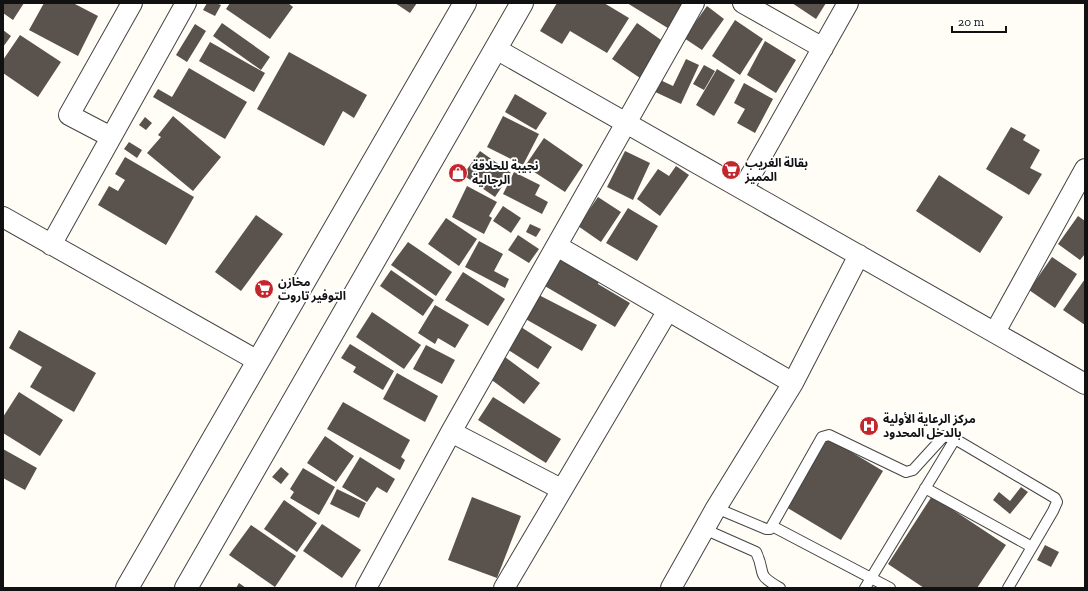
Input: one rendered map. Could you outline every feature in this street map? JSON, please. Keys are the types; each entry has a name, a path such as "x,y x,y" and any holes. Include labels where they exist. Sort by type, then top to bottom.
{"street":[{"path":"111,137 69,115 132,3"},
{"path":"51,244 186,3"},
{"path":"127,588 465,3"},
{"path":"186,588 522,3"},
{"path":"366,588 451,432 694,3"},
{"path":"743,3 822,48"},
{"path":"743,189 848,3"},
{"path":"496,49 627,122 1085,384"},
{"path":"995,332 1078,198 1085,169"},
{"path":"4,221 51,244 258,361"},
{"path":"557,246 668,312 793,383"},
{"path":"671,588 716,508 793,383 859,255"},
{"path":"504,588 561,489 668,312"},
{"path":"451,432 561,489"}],"lane":[{"path":"716,508 766,530 772,526 822,437 829,435 906,472 913,470 944,436 955,439 1055,498 1057,502 1008,588"},
{"path":"865,588 955,439"},
{"path":"925,488 1032,547"},
{"path":"772,526 890,588"},
{"path":"704,529 756,552 761,562 760,571 764,579 780,588"}],"building":[{"path":"3,3 24,3 13,20 3,13"},
{"path":"44,3 73,3 98,16 78,56 29,30"},
{"path":"207,3 216,3 221,5 215,16 203,10"},
{"path":"230,3 288,3 293,7 270,39 226,9"},
{"path":"395,3 417,3 410,13"},
{"path":"557,3 604,3 629,18 607,53 570,31 562,44 540,31"},
{"path":"627,3 687,3 671,30"},
{"path":"792,3 826,3 816,19"},
{"path":"707,6 724,19 702,50 684,38"},
{"path":"735,20 763,39 740,75 712,56"},
{"path":"222,23 270,57 261,70 213,36"},
{"path":"637,23 664,42 640,78 612,59"},
{"path":"195,24 206,31 187,62 176,55"},
{"path":"3,30 11,36 3,47"},
{"path":"20,35 61,62 38,97 3,73 3,60"},
{"path":"765,41 796,60 776,93 747,75"},
{"path":"210,42 265,73 254,92 199,61"},
{"path":"289,52 367,95 354,118 343,111 324,146 257,109"},
{"path":"686,59 699,65 681,104 651,90 656,78 673,86"},
{"path":"704,65 715,71 704,90 693,84"},
{"path":"189,68 247,102 225,139 153,97 158,89 172,97"},
{"path":"717,69 735,80 714,116 696,105"},
{"path":"744,83 773,99 755,133 737,123 745,109 734,103"},
{"path":"515,94 547,113 536,130 505,112"},
{"path":"173,116 221,157 193,191 147,153 161,137 158,135"},
{"path":"503,116 539,134 523,165 487,147"},
{"path":"145,117 152,123 146,130 139,125"},
{"path":"1011,127 1026,135 1023,140 1040,150 1030,168 1042,174 1029,195 986,169"},
{"path":"544,138 583,165 565,192 525,166"},
{"path":"129,142 142,150 137,158 124,149"},
{"path":"480,151 511,173 495,197 463,175"},
{"path":"625,151 650,163 633,200 607,187"},
{"path":"125,157 194,197 166,245 98,205 109,186 118,191 125,180 115,174"},
{"path":"676,166 689,175 660,216 637,199 658,169 669,176"},
{"path":"514,172 540,185 535,195 548,202 542,214 503,194"},
{"path":"939,175 1003,217 980,253 916,211"},
{"path":"467,186 497,202 489,216 492,218 484,234 452,217"},
{"path":"598,197 621,212 601,242 578,226"},
{"path":"503,206 521,218 511,233 493,221"},
{"path":"628,208 658,226 637,261 606,243"},
{"path":"256,215 283,234 241,291 215,272"},
{"path":"1078,216 1085,221 1085,254 1080,260 1058,244"},
{"path":"446,218 477,239 459,266 428,244"},
{"path":"530,224 541,229 536,237 526,232"},
{"path":"518,235 539,249 529,263 508,250"},
{"path":"479,241 503,254 494,271 509,279 505,288 465,267"},
{"path":"408,242 452,272 436,296 391,265"},
{"path":"1052,257 1077,274 1055,308 1029,290"},
{"path":"559,258 599,281 598,284 630,303 615,327 543,285"},
{"path":"391,270 434,300 423,316 380,286"},
{"path":"463,272 505,299 488,326 445,300"},
{"path":"1085,279 1085,325 1063,310"},
{"path":"535,293 597,325 582,351 522,317"},
{"path":"435,305 469,325 455,348 438,338 435,344 418,333"},
{"path":"372,312 421,345 404,369 356,337"},
{"path":"521,327 552,347 538,369 507,349"},
{"path":"19,330 96,373 74,412 30,387 42,367 9,348"},
{"path":"350,344 394,371 383,390 353,372 356,367 341,358"},
{"path":"426,345 455,360 442,384 413,369"},
{"path":"505,357 540,383 524,404 489,378"},
{"path":"397,373 438,396 425,422 383,399"},
{"path":"19,392 63,420 40,456 3,433 3,417"},
{"path":"493,397 561,439 546,463 478,420"},
{"path":"343,402 410,440 401,457 405,460 400,470 327,429"},
{"path":"325,436 354,456 336,482 307,463"},
{"path":"828,438 883,471 841,540 786,507"},
{"path":"3,449 37,468 25,490 3,478"},
{"path":"360,457 395,479 387,493 377,487 367,502 342,487"},
{"path":"281,467 289,474 281,484 272,477"},
{"path":"303,468 335,487 319,515 290,498 294,492 290,489"},
{"path":"1021,487 1028,492 1010,514 993,500 999,492 1010,501"},
{"path":"337,489 366,503 359,518 330,504"},
{"path":"932,496 1006,545 977,588 924,588 888,564"},
{"path":"472,497 521,516 497,578 448,560"},
{"path":"284,500 317,523 297,552 264,529"},
{"path":"322,524 361,550 342,578 303,551"},
{"path":"251,525 296,556 275,587 229,555"},
{"path":"1045,545 1059,552 1051,567 1037,560"},
{"path":"239,583 246,588 236,588"}],"place":[{"name":"بقالة الغريب المميز","path":"731,170"},
{"name":"نجيبة للحلاقة الرجالية","path":"458,173"},
{"name":"مخازن التوفير تاروت","path":"264,289"},
{"name":"مركز الرعاية الأولية بالدخل المحدود","path":"869,426"}]}
